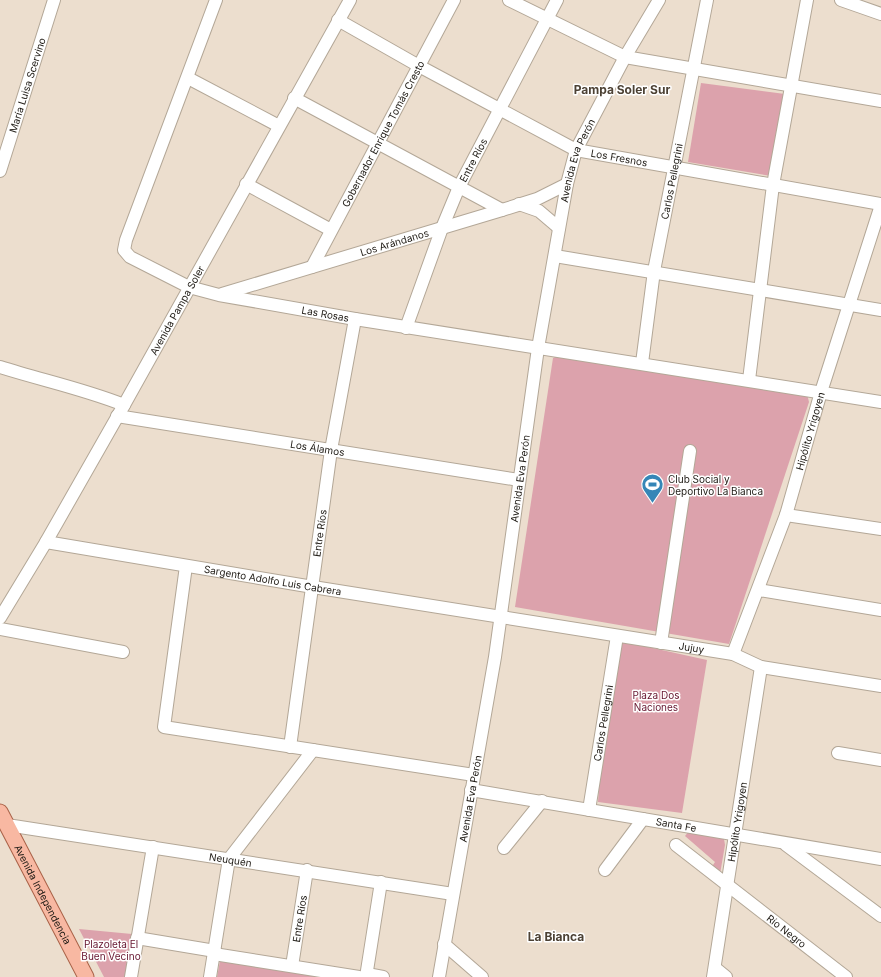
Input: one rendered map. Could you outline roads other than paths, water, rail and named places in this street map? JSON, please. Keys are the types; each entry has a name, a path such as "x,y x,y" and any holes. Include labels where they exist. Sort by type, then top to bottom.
{"main road":[{"name":"Avenida Independencia","path":"4,819 86,977"}],"street":[{"name":"María Luisa Scervino","path":"0,171 54,0"},
{"path":"216,0 188,78 279,126"},
{"name":"Avenida Pampa Soler","path":"0,618 46,542 124,405 350,0"},
{"name":"Gobernador Enrique Tomás Cresto","path":"312,267 330,230 454,0"},
{"path":"509,0 625,57 881,101"},
{"name":"Entre Ríos","path":"406,328 442,228 459,187 557,0"},
{"name":"Avenida Eva Perón","path":"439,977 495,657 499,616 538,348 567,184 576,150 625,57 658,0"},
{"name":"Carlos Pellegrini","path":"642,363 654,271 707,0"},
{"path":"748,380 773,185 807,0"},
{"path":"842,0 881,14"},
{"name":"Los Fresnos","path":"338,20 499,110 576,150 881,205"},
{"name":"Las Rosas","path":"188,78 126,240 124,250 130,257 189,287 219,295 406,328 642,363 881,402"},
{"path":"294,98 502,210"},
{"path":"246,184 330,230"},
{"name":"Los Arándanos","path":"219,295 537,199 567,184"},
{"path":"519,204 539,211 560,228"},
{"name":"Hipólito Yrigoyen","path":"733,654 759,590 786,515 821,392 881,205"},
{"path":"554,256 654,271 881,310"},
{"name":"Entre Ríos","path":"290,747 331,450 355,319"},
{"path":"0,367 37,379 97,394 124,405"},
{"name":"Los Álamos","path":"117,416 519,480"},
{"path":"661,643 690,451"},
{"path":"786,515 881,529"},
{"name":"Sargento Adolfo Luis Cabrera","path":"46,542 312,588 499,616"},
{"path":"186,566 164,727 474,775"},
{"path":"759,590 881,610"},
{"name":"Jujuy","path":"499,616 733,654 761,667 881,686"},
{"path":"0,629 123,652"},
{"name":"Carlos Pellegrini","path":"589,810 617,636"},
{"name":"Hipólito Yrigoyen","path":"714,972 761,667"},
{"path":"210,977 230,859 313,750"},
{"path":"838,753 881,760"},
{"name":"Santa Fe","path":"471,790 881,859"},
{"path":"504,848 542,801"},
{"name":"Neuquén","path":"4,819 153,847 453,894"},
{"path":"605,870 643,819"},
{"path":"784,843 881,916"},
{"name":"Río Negro","path":"676,845 846,977"},
{"path":"131,977 153,847"},
{"name":"Entre Ríos","path":"292,966 307,870"},
{"path":"364,976 381,882"},
{"path":"137,938 292,966 364,976 383,977"},
{"path":"444,944 482,977"},
{"path":"714,972 726,977"}],"place":[{"name":"Club Social y Deportivo La Bianca","path":"653,504"}],"district":[{"name":"Pampa Soler Sur","path":"622,89"},
{"name":"La Bianca","path":"556,936"}],"park label":[{"name":"Plaza Dos Naciones","path":"656,700"},
{"name":"Plazoleta El Buen Vecino","path":"111,950"}]}
